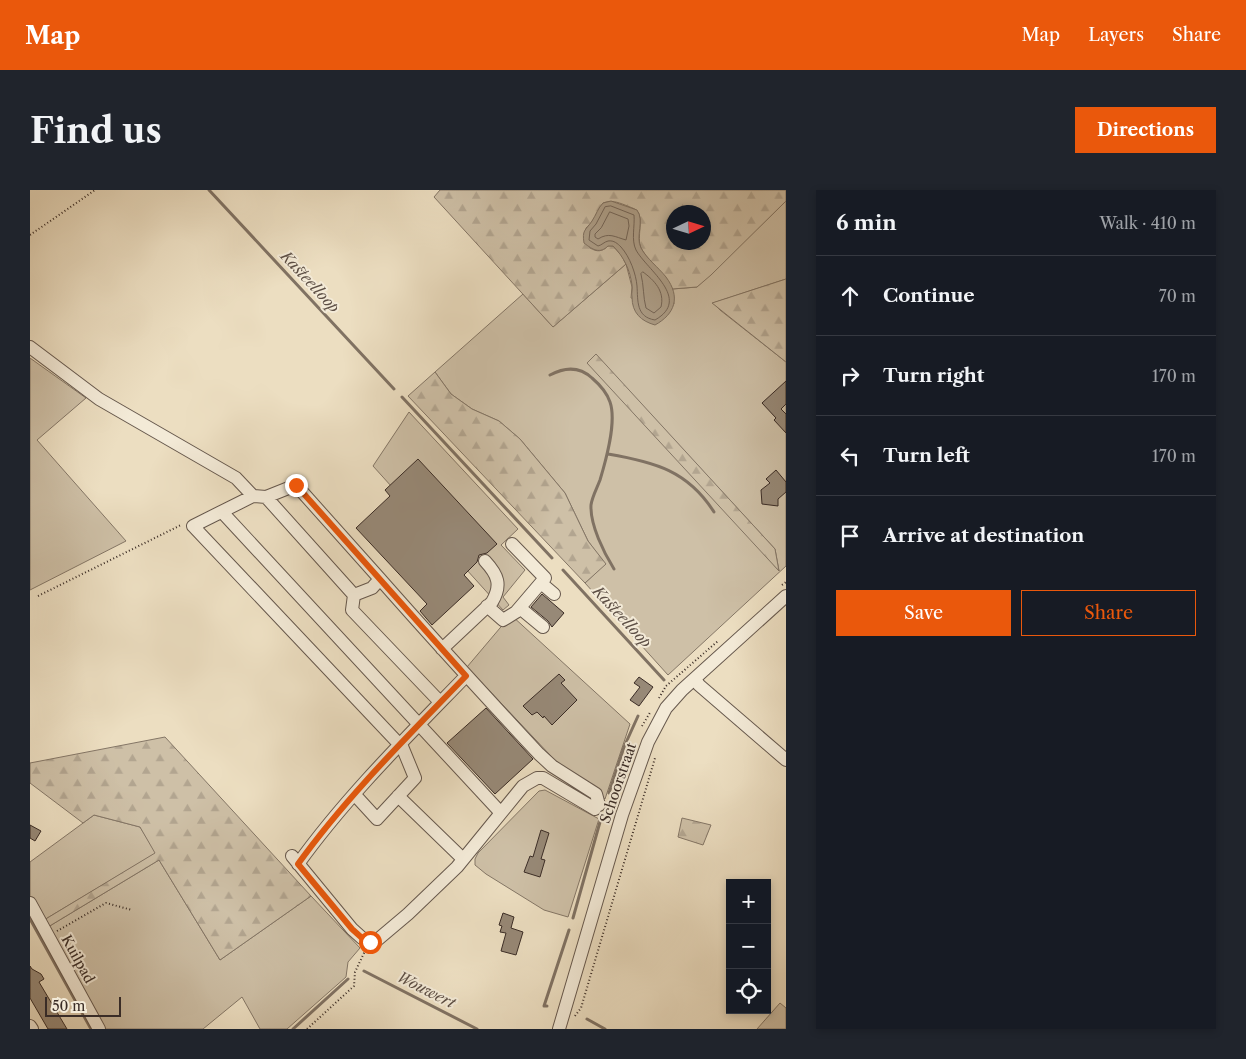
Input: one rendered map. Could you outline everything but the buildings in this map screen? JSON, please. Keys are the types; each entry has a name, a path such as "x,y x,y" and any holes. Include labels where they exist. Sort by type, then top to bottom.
{"street":[{"path":"30,347 99,399 236,478 253,496"},
{"path":"355,795 377,819 415,778 400,745 193,526 253,496 266,497 296,485 466,676 548,763 596,794 597,807 541,778 537,778 523,786 457,867 408,914 376,941 370,942 352,929 295,860 312,844 355,795 400,745 466,676"},
{"path":"266,497 354,595 352,610 440,702"},
{"path":"222,512 501,813"},
{"path":"487,606 503,620 520,608 545,578 512,544"},
{"path":"442,649 487,606 497,593 498,582 495,574 485,561"},
{"path":"354,595 372,588 380,579"},
{"path":"540,583 554,594"},
{"name":"Schoorstraat","path":"559,1029 622,815 644,751 666,708 786,596"},
{"path":"520,608 543,627"},
{"path":"695,679 699,685 786,760"},
{"path":"541,778 548,763"},
{"path":"398,796 463,859"},
{"name":"Kuilpad","path":"30,902 99,1029"}],"path":[{"path":"30,235 95,190"},
{"path":"38,596 184,524 193,526"},
{"name":"Schoorstraat","path":"577,1013 581,1008 658,750"},
{"path":"48,936 106,903 132,910"},
{"path":"307,1029 354,986 355,972 370,942"}],"green space":[{"path":"440,190 786,190 786,201 711,275 697,287 672,289 641,248 639,213 617,202 603,203 592,222 586,228 590,248 599,251 608,246 613,246 626,264 553,327 434,197"},
{"path":"786,201 786,279 713,303 786,362 786,566 668,675 585,583 605,564 588,541 565,493 520,439 499,421 472,409 451,394 435,372 523,294 553,327 626,264 632,287 631,298 674,304 672,289 697,287","holes":["596,355 775,549 779,571"]},
{"path":"786,279 786,362 712,303"},
{"path":"596,354 775,549 779,571 587,363"},
{"path":"30,358 86,398 37,440 126,541 30,590"},
{"path":"435,372 451,394 472,409 499,421 520,439 565,493 588,541 606,564 585,583 408,396"},
{"path":"409,412 518,529 501,545 525,570 503,597 509,605 503,610 373,466"},
{"path":"511,615 630,724 605,799 567,773 467,667"},
{"path":"165,737 311,896 220,960 159,860 48,927 44,920 155,853 140,827 94,815 83,823 30,783 30,763"},
{"path":"545,790 599,819 568,917 544,910 486,874 475,865 478,853 539,791"},
{"path":"94,815 140,827 156,853 44,920 30,896 30,862"},
{"path":"682,818 711,825 703,845 678,837"},
{"path":"159,860 220,960 311,896 360,948 348,962 346,977 287,1029 260,1029 242,997 203,1029 104,1029 48,927"},
{"path":"780,1003 786,1008 786,1029 757,1029"}],"water":[{"path":"611,201 637,210 640,219 639,243 641,248 671,284 674,304 667,316 655,325 638,316 632,303 630,274 617,250 613,246 608,246 602,250 596,250 584,243 583,235 600,207 603,203"}],"waterway":[{"name":"Kasteelloop","path":"209,190 394,389"},
{"path":"550,375 566,369 582,371 600,386 610,402 612,410 610,441 600,480 593,496 591,513 595,530 614,569"},
{"name":"Kasteelloop","path":"402,397 552,558"},
{"path":"608,454 641,461 669,471 693,487 714,512"},
{"name":"Kasteelloop","path":"563,570 664,680"},
{"name":"Kasteelloop","path":"609,793 624,747 638,716"},
{"name":"Kasteelloop","path":"573,918 600,822"},
{"name":"Wouwert","path":"30,919 91,1029"},
{"name":"Kasteelloop","path":"547,1006 544,1006 569,930"},
{"name":"Wouwert","path":"364,971 477,1029"},
{"name":"Wouwert","path":"293,1029 348,979"},
{"name":"Kasteelloop","path":"587,1019 605,1029"}],"route":[{"path":"296,485 466,676 338,814 312,844 298,864 352,929 370,942"}]}
